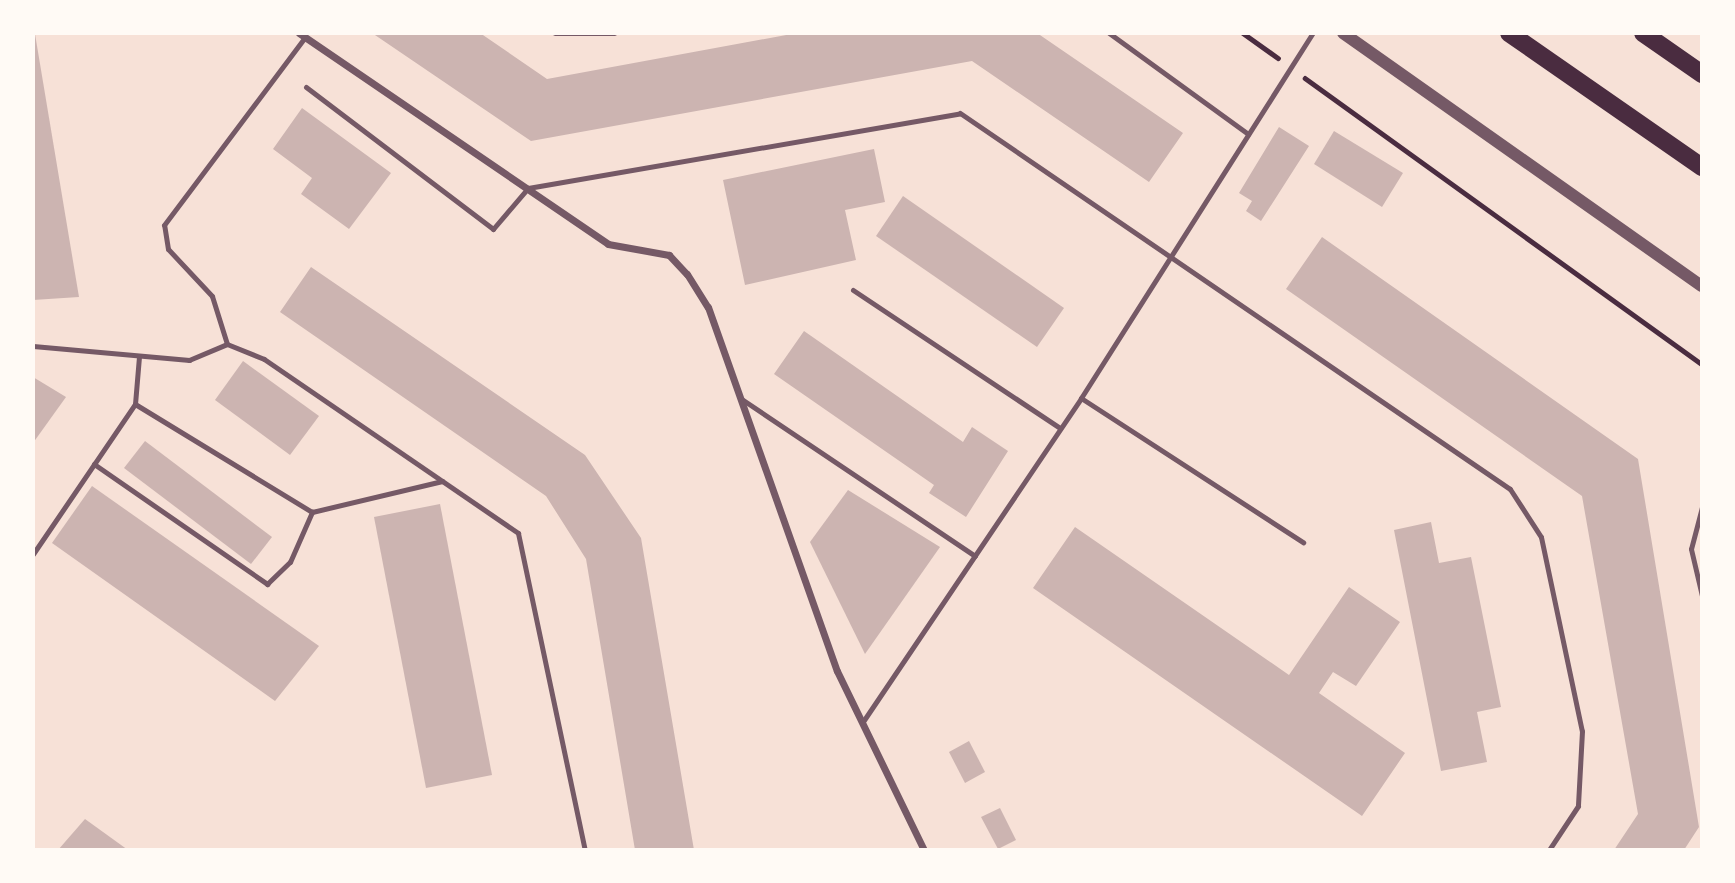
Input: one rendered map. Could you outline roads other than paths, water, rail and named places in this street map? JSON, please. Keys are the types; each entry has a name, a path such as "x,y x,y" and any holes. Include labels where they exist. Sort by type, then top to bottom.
{"main road":[{"path":"1509,33 1702,167"},
{"path":"1643,33 1702,74"}],"street":[{"path":"1342,33 1702,286"},
{"path":"302,35 608,244 669,255 708,307 837,671 864,720 924,850"}],"lane":[{"path":"555,33 614,33"},
{"path":"1109,33 1248,134"},
{"path":"864,720 1081,398 1313,33"},
{"path":"227,344 212,296 168,249 164,225 302,35"},
{"path":"306,87 479,224 493,229 528,188 960,113 1510,489 1541,537 1582,732 1578,806 1549,850"},
{"path":"853,290 1060,428"},
{"path":"33,346 189,360 227,344 264,359 518,533 585,850"},
{"path":"33,554 135,404 139,356"},
{"path":"740,398 975,556"},
{"path":"1081,398 1303,542"},
{"path":"135,404 312,512 442,481"},
{"path":"94,464 267,584 290,562 312,512"},
{"path":"1702,507 1691,550 1702,596"}]}
